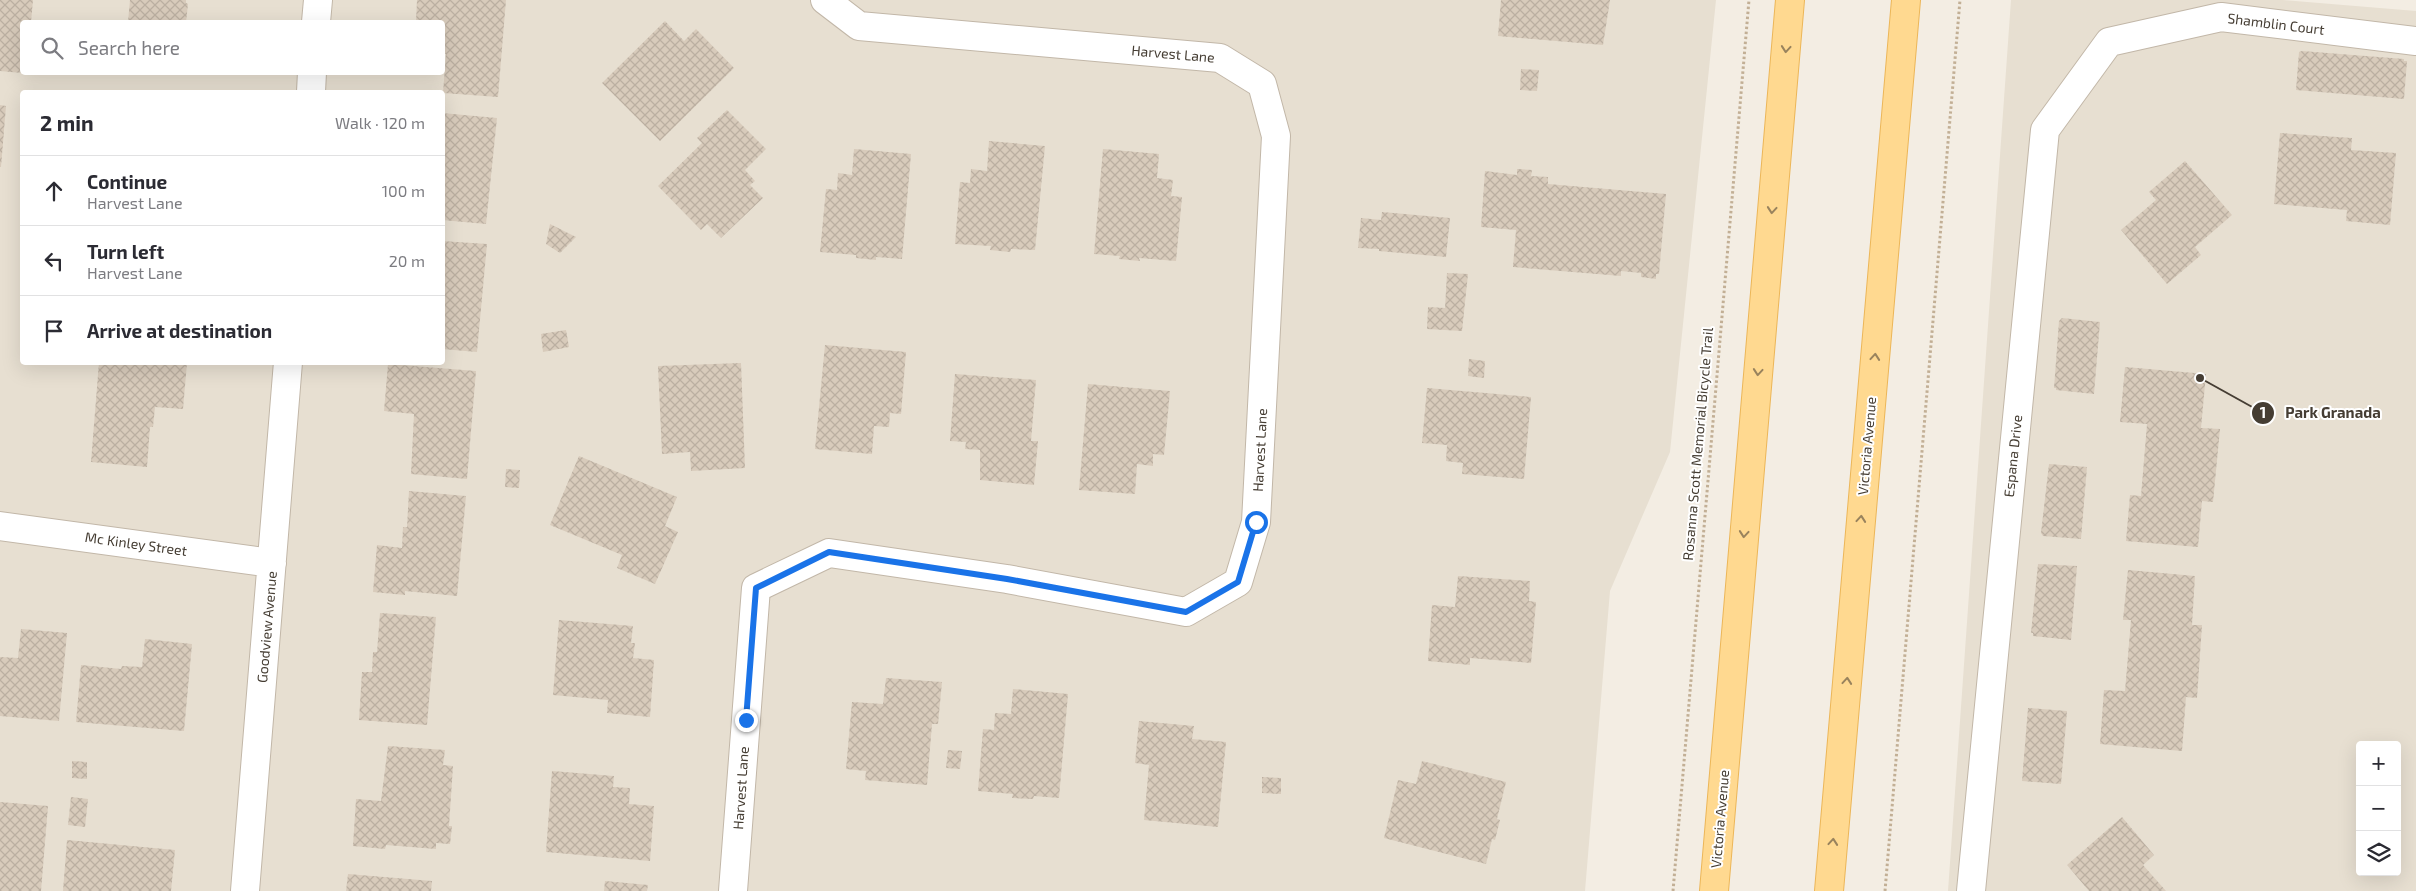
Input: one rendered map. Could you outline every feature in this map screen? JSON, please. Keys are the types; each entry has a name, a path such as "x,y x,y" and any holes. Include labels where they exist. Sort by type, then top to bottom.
{"main road":[{"name":"Victoria Avenue","path":"1714,891 1790,0"},
{"name":"Victoria Avenue","path":"1829,891 1906,0"}],"street":[{"path":"316,20 318,0"},
{"name":"Harvest Lane","path":"733,891 756,588 829,552 1007,579 1186,612 1238,582 1256,522 1276,136 1262,84 1220,58 859,26 825,0"},
{"name":"Shamblin Court","path":"2109,42 2221,17 2416,41"},
{"name":"Espana Drive","path":"1971,891 2045,130 2109,42"},
{"path":"311,90 312,75"},
{"name":"Goodview Avenue","path":"245,891 288,365"},
{"name":"Mc Kinley Street","path":"0,526 272,562"}],"path":[{"name":"Rosanna Scott Memorial Bicycle Trail","path":"1673,891 1749,0"},
{"path":"1885,891 1960,0"}],"shaded area":[{"path":"0,0 1716,0 1670,452 1610,591 1585,891 0,891"},
{"path":"2011,0 2283,0 2416,11 2416,891 1948,891"}],"building":[{"path":"0,0 33,0 31,20 20,20 20,73 0,71"},
{"path":"130,0 186,0 188,4 186,20 128,20"},
{"path":"417,0 506,0 498,97 445,93 445,90 443,90 446,54 445,20 416,20"},
{"path":"1501,0 1610,0 1603,45 1498,36"},
{"path":"665,21 684,41 696,29 734,68 660,141 602,83"},
{"path":"2299,52 2404,59 2404,61 2407,61 2404,99 2296,90"},
{"path":"1521,69 1539,70 1537,91 1520,90"},
{"path":"0,105 6,106 1,167 0,167"},
{"path":"727,110 766,149 745,170 755,181 750,185 763,198 721,238 707,224 701,230 658,186 702,143 697,138"},
{"path":"445,113 497,118 486,224 445,220"},
{"path":"2280,133 2352,138 2351,150 2396,153 2390,225 2346,221 2347,210 2274,204"},
{"path":"989,141 1045,146 1035,250 1011,249 1010,252 990,250 991,246 955,244 960,182 970,183 971,169 987,171"},
{"path":"854,149 911,154 902,259 876,257 876,260 856,258 856,255 820,252 826,189 837,190 838,173 852,175"},
{"path":"1103,149 1159,154 1157,178 1173,180 1171,196 1182,197 1176,261 1139,258 1140,261 1119,259 1120,256 1094,254"},
{"path":"2185,161 2232,215 2195,247 2201,255 2167,284 2121,230 2156,200 2149,192"},
{"path":"1517,169 1532,170 1531,176 1548,177 1548,184 1666,194 1659,274 1656,274 1656,279 1641,277 1641,273 1621,271 1621,276 1513,267 1516,230 1481,227 1485,171 1517,175"},
{"path":"1382,212 1450,218 1446,257 1358,248 1361,218 1381,220"},
{"path":"550,224 576,237 560,253 546,244"},
{"path":"445,241 487,244 477,352 445,349"},
{"path":"1447,273 1468,274 1462,331 1427,329 1428,307 1445,308"},
{"path":"2062,318 2100,322 2094,394 2056,390 2054,388 2059,321"},
{"path":"566,330 569,347 543,352 541,334"},
{"path":"825,345 906,352 901,414 890,413 889,427 874,426 872,454 815,449"},
{"path":"1469,359 1485,361 1484,378 1468,376"},
{"path":"741,363 745,468 691,471 690,452 662,454 658,366"},
{"path":"99,365 187,365 183,409 155,407 153,427 150,427 147,467 91,462"},
{"path":"388,365 476,371 467,479 411,474 414,414 384,411"},
{"path":"2125,367 2206,374 2201,428 2220,429 2213,502 2202,501 2198,547 2126,541 2130,495 2141,496 2147,424 2120,422"},
{"path":"955,374 1036,380 1031,441 1038,441 1034,485 980,480 980,450 965,449 966,442 950,441"},
{"path":"1088,384 1170,391 1164,455 1153,454 1153,466 1137,464 1135,494 1079,490"},
{"path":"1427,388 1531,397 1524,479 1462,474 1463,463 1446,461 1447,445 1422,443"},
{"path":"579,456 677,497 665,526 678,532 655,584 617,568 622,555 550,525"},
{"path":"2049,464 2087,467 2081,539 2043,536 2041,533"},
{"path":"506,469 520,470 519,488 505,487"},
{"path":"409,491 466,496 457,596 405,591 405,595 373,592 377,545 402,548 403,527 407,527"},
{"path":"2038,564 2077,566 2071,640 2033,636 2033,633 2031,633"},
{"path":"2128,570 2195,576 2192,625 2202,625 2197,698 2186,697 2182,751 2100,744 2104,690 2125,691 2131,620 2123,620"},
{"path":"1458,576 1530,581 1529,601 1536,602 1531,663 1470,658 1470,665 1428,661 1432,605 1455,607"},
{"path":"380,613 436,617 427,725 359,720 362,672 372,672 373,652 377,652"},
{"path":"559,620 633,626 631,643 635,643 633,658 654,660 650,717 607,713 608,700 553,695"},
{"path":"21,629 67,633 59,721 0,716 0,657 18,658"},
{"path":"145,639 192,644 184,731 76,722 81,665 121,669 122,666 142,667"},
{"path":"886,678 942,682 938,724 932,724 927,785 865,780 866,771 846,769 852,702 883,704"},
{"path":"1013,689 1068,694 1059,798 1034,796 1033,799 1012,798 1013,794 978,791 983,729 994,730 995,713 1011,714"},
{"path":"2028,708 2067,711 2061,784 2022,781"},
{"path":"1139,721 1194,726 1192,739 1226,742 1218,827 1144,820 1149,765 1135,763"},
{"path":"388,746 445,750 443,765 453,766 449,826 452,826 450,844 436,843 436,849 386,845 385,849 353,846 356,799 381,801"},
{"path":"948,750 962,751 960,769 946,768"},
{"path":"72,761 87,762 87,779 72,778"},
{"path":"1422,761 1506,782 1497,819 1500,820 1495,840 1492,839 1486,864 1384,838 1398,780 1416,784"},
{"path":"552,771 614,776 613,787 630,788 629,804 654,806 650,861 546,852"},
{"path":"1262,777 1281,778 1281,794 1262,793"},
{"path":"71,797 88,799 85,827 68,825"},
{"path":"0,802 48,806 41,891 0,891"},
{"path":"2122,817 2154,855 2143,865 2166,891 2089,891 2067,865"},
{"path":"67,840 175,850 171,891 63,891"},
{"path":"348,874 432,881 431,891 346,891"},
{"path":"605,881 648,885 647,891 604,891"}],"place":[{"name":"Park Granada","path":"2200,378"}],"route":[{"path":"746,720 756,588 829,552 1007,579 1186,612 1238,582 1256,522"}]}
